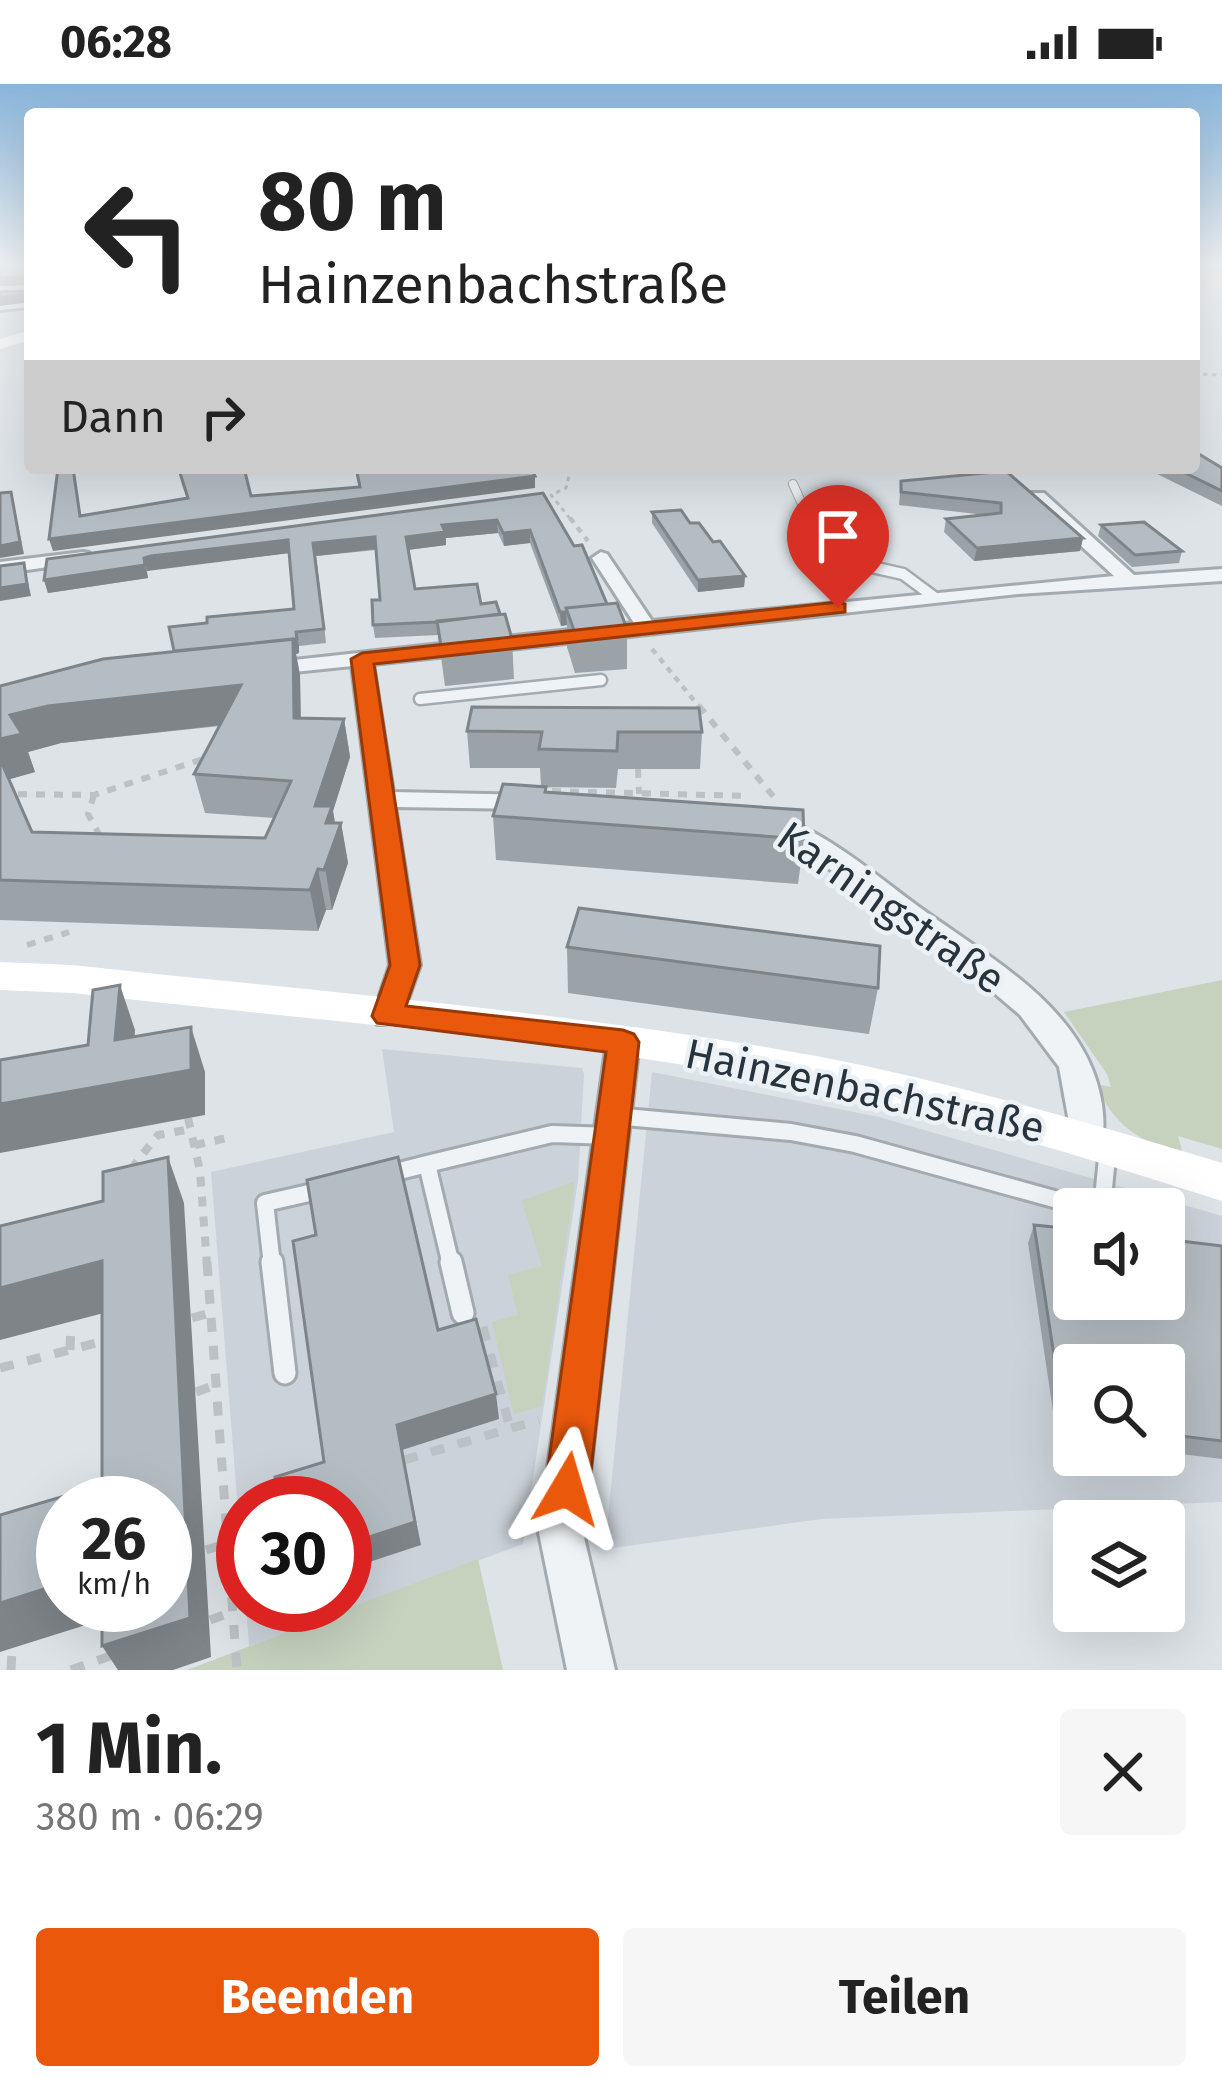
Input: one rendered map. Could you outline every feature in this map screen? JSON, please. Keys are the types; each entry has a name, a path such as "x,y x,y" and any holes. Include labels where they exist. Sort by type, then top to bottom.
{"street":[{"path":"1038,497 1130,580"},
{"path":"0,568 106,553"},
{"path":"602,558 644,631"},
{"path":"250,670 934,597 1222,575"},
{"path":"362,659 405,965 388,1016"},
{"path":"382,799 566,802"},
{"name":"Karningstraße","path":"751,815 824,851 1006,984 1035,1011 1064,1047 1082,1084 1097,1143"},
{"name":"Hainzenbachstraße","path":"0,976 72,980 623,1042 821,1073 1097,1143 1222,1182"},
{"path":"591,1670 561,1533 623,1042"}],"lane":[{"path":"793,484 802,504 872,566 903,574 934,597"},
{"path":"420,699 601,680"},
{"path":"358,1181 552,1134 612,1126 790,1132 855,1144 1053,1199"},
{"path":"1097,1143 1100,1188"},
{"path":"427,1164 463,1312"},
{"path":"285,1373 265,1203 334,1186"}],"path":[{"path":"570,474 566,488 551,495 602,558"},
{"path":"644,631 694,704 790,813"},
{"path":"0,794 94,796 222,752"},
{"path":"638,769 639,794"},
{"path":"94,796 88,814 103,840"},
{"path":"35,954 14,954 69,932"},
{"path":"188,1118 206,1258 222,1476"},
{"path":"116,1186 158,1135 191,1130"},
{"path":"194,1145 226,1138"},
{"path":"188,1263 206,1258"},
{"path":"192,1318 210,1313"},
{"path":"70,1322 70,1350"},
{"path":"0,1368 124,1336"},
{"path":"489,1347 511,1428"},
{"path":"196,1392 215,1385"},
{"path":"404,1460 548,1417"},
{"path":"206,1550 216,1547"},
{"path":"210,1620 216,1618"},
{"path":"233,1632 236,1670"},
{"path":"11,1670 12,1648"},
{"path":"71,1670 128,1649"}],"shaded area":[{"path":"382,1049 582,1068 584,1074 578,1181 523,1544 372,1600 372,1476 235,1476 211,1172 394,1132"},
{"path":"652,1072 879,1117 1125,1188 1053,1188 1053,1320 1185,1320 1185,1205 1222,1216 1222,1502 1053,1500 1053,1509 821,1519 605,1549"},
{"path":"248,1632 287,1632 249,1646"}],"green space":[{"path":"1222,980 1222,1149 1178,1136 1183,1154 1153,1144 1120,1122 1095,1084 1111,1087 1107,1074 1064,1012"},
{"path":"575,1181 542,1406 514,1414 492,1322 518,1315 508,1275 542,1266 522,1201"},
{"path":"478,1559 503,1670 187,1670 287,1632 372,1632 372,1599"}],"building":[{"path":"1200,455 1222,468 1222,491 1187,474 1200,474"},
{"path":"57,474 74,474 80,516 188,498 180,474 246,474 251,496 360,487 357,474 535,476 49,539"},
{"path":"1009,474 1083,538 977,548 946,519 1001,513 1001,503 901,492 901,481"},
{"path":"11,492 20,542 0,546 0,493"},
{"path":"543,493 574,546 582,545 607,604 560,612 530,530 503,533 497,520 442,525 445,532 406,537 415,589 477,584 481,604 496,602 500,614 373,625 372,600 380,600 375,537 313,543 324,629 296,632 297,639 174,651 169,627 207,623 207,617 294,609 288,540 151,556 144,558 145,565 44,580 47,559"},
{"path":"681,510 713,542 720,541 745,576 698,580 652,512"},
{"path":"1144,522 1182,551 1135,555 1101,525"},
{"path":"24,563 27,584 0,588 0,566"},
{"path":"617,603 627,629 575,633 566,608"},
{"path":"505,614 512,639 441,646 437,621"},
{"path":"293,639 294,718 344,719 315,806 332,806 326,823 341,823 324,870 318,869 310,890 0,880 0,759 32,832 265,838 291,781 194,774 241,685 48,706 10,715 22,734 0,739 0,686 103,659"},
{"path":"472,707 699,708 702,732 618,732 617,751 539,749 542,732 467,731"},
{"path":"503,784 546,787 545,792 803,810 804,839 493,816"},
{"path":"579,908 880,946 878,988 567,947"},
{"path":"120,985 115,1040 191,1027 191,1070 0,1104 0,1060 88,1045 93,990"},
{"path":"168,1157 183,1476 102,1476 102,1261 0,1288 0,1226 103,1201 103,1172"},
{"path":"398,1157 438,1330 476,1319 496,1394 397,1425 415,1522 372,1536 372,1476 278,1476 324,1462 293,1241 316,1235 307,1180"},
{"path":"1034,1225 1053,1227 1053,1320 1185,1320 1185,1242 1222,1246 1222,1441 1185,1437 1185,1344 1053,1344 1053,1349"},
{"path":"36,1504 36,1592 0,1603 0,1515"},
{"path":"102,1632 146,1632 102,1646"}],"route":[{"path":"567,1489 623,1042 388,1016 405,965 362,659 838,608"}]}
